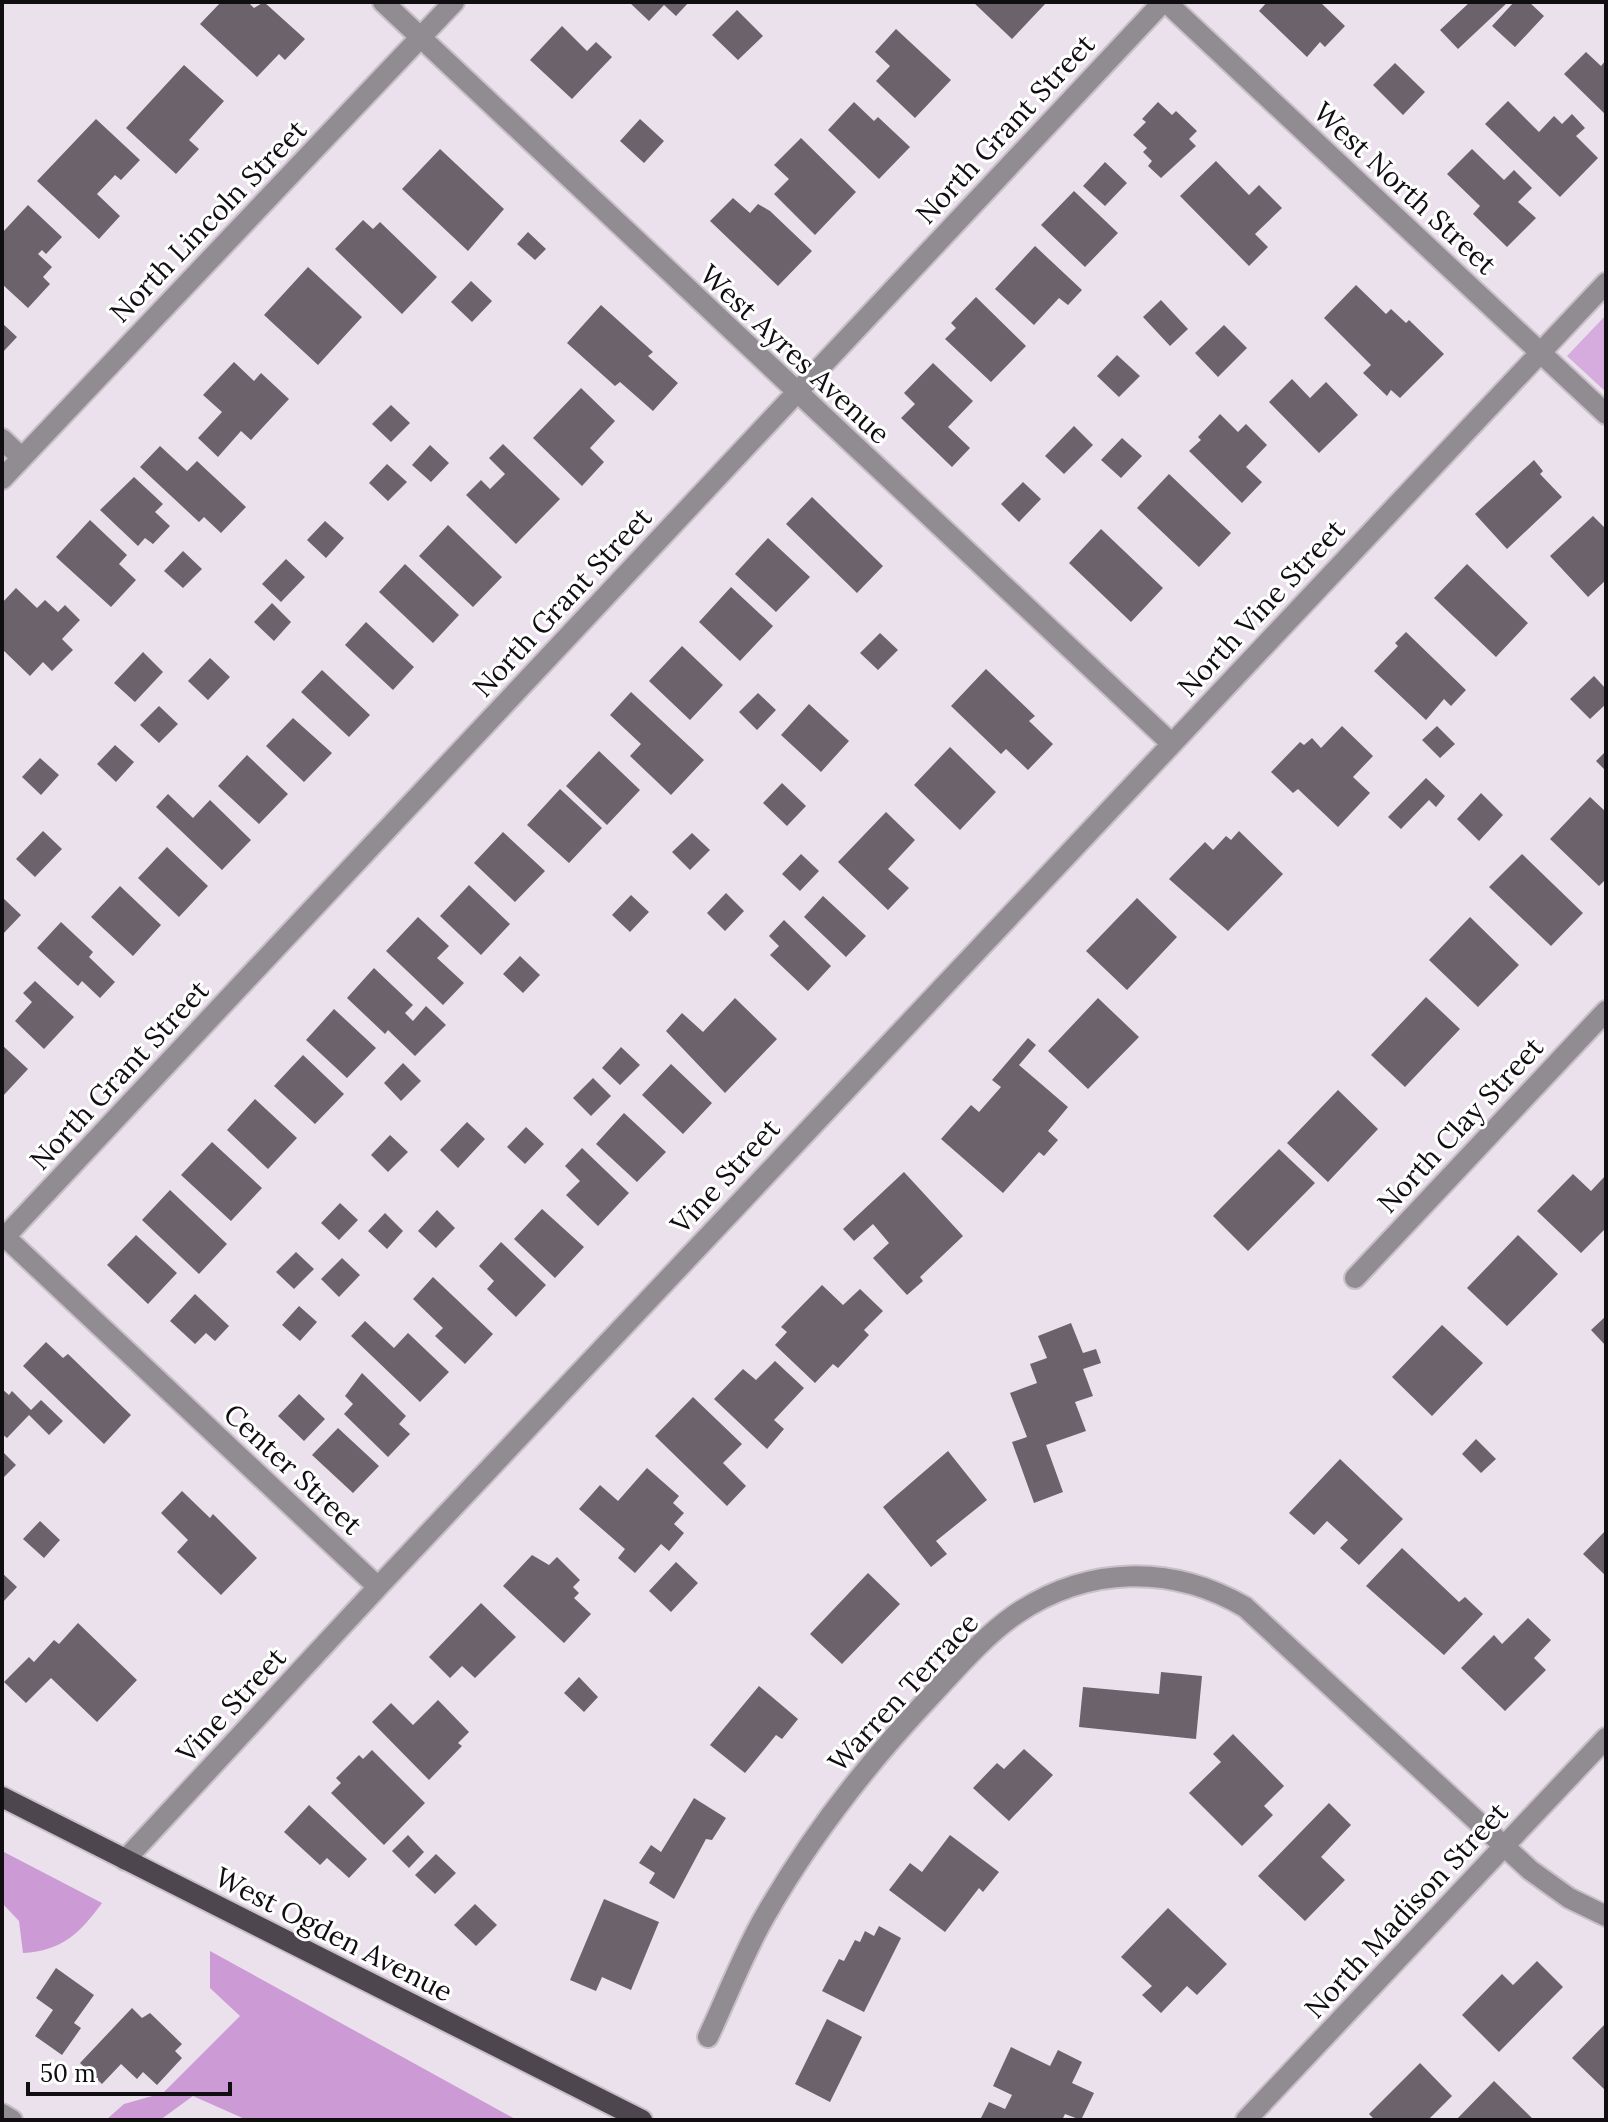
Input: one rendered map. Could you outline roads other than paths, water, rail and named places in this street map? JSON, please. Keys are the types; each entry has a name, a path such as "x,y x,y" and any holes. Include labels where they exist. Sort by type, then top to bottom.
{"main road":[{"name":"West Ogden Avenue","path":"2,1797 642,2120"}],"street":[{"name":"West Ayres Avenue","path":"383,2 795,393 1172,744"},
{"name":"North Lincoln Street","path":"2,479 454,2"},
{"name":"West North Street","path":"1164,2 1606,414"},
{"name":"North Grant Street","path":"3,1237 1164,2"},
{"name":"North Vine Street","path":"957,972 1606,283"},
{"path":"2,439 22,458"},
{"name":"Vine Street","path":"125,1860 957,972"},
{"name":"North Clay Street","path":"1355,1278 1606,1011"},
{"name":"Center Street","path":"3,1237 378,1587"},
{"name":"Warren Terrace","path":"708,2037 763,1919 794,1866 891,1738 971,1654 1015,1615 1065,1588 1091,1580 1146,1574 1171,1578 1219,1592 1245,1607 1504,1847 1569,1898 1606,1916"},
{"name":"North Madison Street","path":"1246,2120 1606,1738"},
{"path":"2,2114 12,2120"}]}
